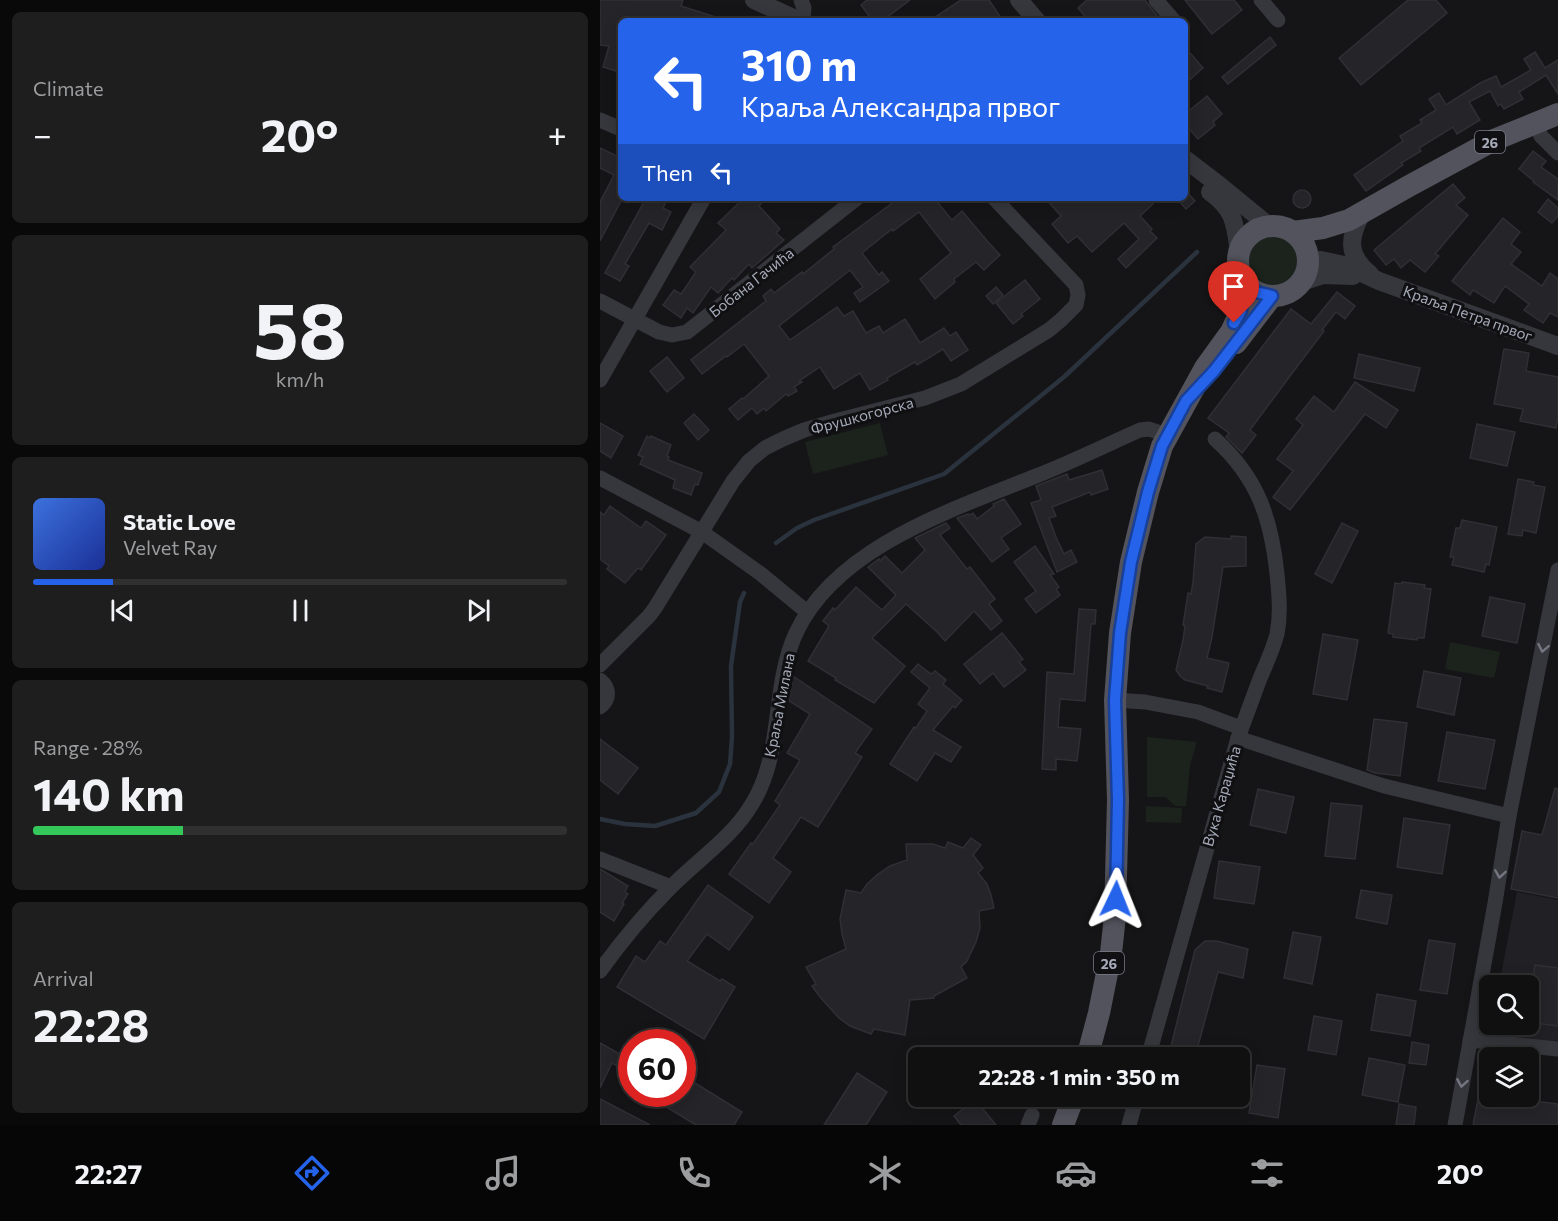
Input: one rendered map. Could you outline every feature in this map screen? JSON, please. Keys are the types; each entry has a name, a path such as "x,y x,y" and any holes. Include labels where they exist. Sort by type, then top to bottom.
{"main road":[{"name":"26","path":"1308,258 1312,252 1356,217 1470,152 1534,122 1558,114"},
{"name":"26","path":"1269,226 1282,227 1293,232 1323,228 1356,217"},
{"path":"1239,252 1247,237 1269,226"},
{"path":"1293,232 1301,239 1308,258 1307,271 1302,282"},
{"name":"26","path":"1090,1047 1100,1013 1115,916 1118,800 1115,700 1120,633 1131,562 1153,474 1167,435 1205,368 1231,332 1241,311 1243,280 1238,267 1239,252"},
{"path":"1243,280 1256,292 1272,296"},
{"name":"26","path":"1186,401 1214,371 1272,296 1289,292 1302,282"},
{"path":"1063,1125 1070,1107"}],"street":[{"path":"754,0 795,18"},
{"path":"801,0 804,8 802,18"},
{"path":"1019,0 1034,18"},
{"path":"1156,0 1171,18"},
{"path":"1261,0 1278,20"},
{"path":"600,120 618,128"},
{"path":"1534,122 1541,136 1558,153"},
{"path":"1188,161 1269,226"},
{"path":"1188,176 1225,204 1234,223 1239,252"},
{"path":"600,380 702,201"},
{"name":"Бобана Гачића","path":"600,301 659,332 672,335 687,332 853,201"},
{"name":"Фрушкогорска","path":"600,665 649,616 733,481 749,461 765,448 804,430 925,398 961,384 1049,330 1076,305 1078,295 1076,285 997,201"},
{"path":"1356,217 1352,246 1358,262 1379,281"},
{"name":"Краља Петра првог","path":"1308,258 1344,265 1379,281 1558,346"},
{"name":"Краља Петра првог","path":"1302,282 1323,275 1379,281"},
{"name":"Краља Милана","path":"600,971 671,886 731,831 753,804 768,766 787,655 814,601 872,552 908,531 962,505 1074,461 1140,430 1149,429 1167,435"},
{"path":"1215,439 1248,476 1261,501 1273,547 1279,588 1276,636 1239,733"},
{"path":"600,478 702,532 753,568 807,612"},
{"path":"1455,1125 1509,816 1558,570"},
{"path":"600,680 605,684 608,694 600,707"},
{"name":"Вука Караџића","path":"1115,700 1145,702 1198,712 1239,733 1384,786 1509,816"},
{"name":"Вука Караџића","path":"1151,1047 1239,733"},
{"path":"600,859 671,886"},
{"path":"1470,1040 1558,1049"},
{"path":"1129,1125 1134,1107"}],"shaded area":[{"path":"1274,236 1288,240 1296,248 1300,262 1296,276 1288,284 1274,288 1260,284 1252,276 1248,262 1252,248 1260,240"},
{"path":"880,423 888,455 813,474 805,442"},
{"path":"1450,642 1500,652 1494,678 1445,669"},
{"path":"1147,737 1197,742 1190,765 1186,806 1175,806 1166,797 1147,797"},
{"path":"1146,806 1182,808 1181,823 1146,822"},
{"path":"1517,892 1558,900 1558,1041 1489,1035 1539,1035 1539,975 1501,975"}],"building":[{"path":"600,0 683,0 681,6 719,18 618,18 616,71 603,67 609,46 600,45"},
{"path":"867,0 910,0 886,18 871,18 861,5"},
{"path":"961,0 989,0 1001,18 934,18"},
{"path":"1087,0 1145,0 1159,18 1086,18 1078,8"},
{"path":"1185,0 1234,0 1242,10 1212,34"},
{"path":"1408,0 1436,0 1447,13 1361,85 1339,58"},
{"path":"1270,37 1276,45 1228,84 1222,77"},
{"path":"1188,50 1203,68 1188,81"},
{"path":"1535,52 1545,68 1558,60 1558,94 1546,75 1519,92 1523,99 1504,109 1501,104 1498,106 1490,91 1469,102 1480,120 1457,134 1453,127 1419,148 1421,151 1401,163 1403,165 1366,191 1354,175 1403,141 1400,136 1422,123 1420,120 1436,110 1429,99 1439,93 1446,105 1480,83 1496,76 1501,87 1531,70 1524,59"},
{"path":"1207,96 1222,114 1213,122 1215,125 1198,139 1188,127 1188,112"},
{"path":"600,148 618,157 618,201 621,201 600,241 600,202 614,175 600,168"},
{"path":"1533,151 1546,161 1541,167 1558,179 1558,200 1519,169"},
{"path":"1453,184 1465,198 1456,205 1468,215 1435,254 1439,256 1425,272 1410,260 1401,268 1394,259 1386,265 1374,250"},
{"path":"1302,190 1308,193 1311,199 1308,205 1302,208 1296,205 1293,199 1296,193"},
{"path":"1188,193 1195,201 1186,209 1179,201 1188,201"},
{"path":"1548,199 1558,208 1558,216 1552,223 1538,212"},
{"path":"644,201 666,201 663,208 671,212 662,230 649,223 625,264 629,266 620,281 605,273"},
{"path":"741,201 763,201 759,206 780,229 776,233 784,240 752,268 749,264 718,293 711,287 693,313 687,308 681,318 663,305 674,290 681,294 696,272 690,267 726,230 718,223"},
{"path":"895,201 936,201 952,220 962,211 1000,255 984,270 976,262 954,279 955,282 935,299 920,279 951,253 919,212 893,231 892,229 862,253 879,275 882,272 889,281 860,302 854,293 863,287 850,270 779,326 790,340 837,307 844,316 853,311 866,333 879,326 883,333 905,319 920,343 944,328 950,336 956,332 968,350 951,361 943,349 917,365 915,362 870,390 860,373 834,389 820,367 799,381 802,382 794,387 797,391 788,396 786,394 766,411 764,408 757,414 752,408 738,420 729,409 769,376 744,344 702,374 691,360 766,301 763,296 771,289 774,293 802,272 803,274 834,249 833,247"},
{"path":"1048,201 1150,201 1153,204 1140,216 1157,238 1126,268 1118,259 1139,239 1124,223 1092,252 1077,236 1068,243 1052,224 1061,216"},
{"path":"1503,218 1520,232 1511,244 1521,252 1511,264 1542,286 1550,273 1558,279 1558,317 1550,313 1543,323 1524,310 1529,304 1505,286 1494,303 1473,290 1470,295 1452,281"},
{"path":"1025,280 1040,299 1021,314 1023,316 1013,324 996,303"},
{"path":"996,287 1003,295 993,304 986,296"},
{"path":"1337,292 1355,306 1345,319 1336,312 1322,330 1324,331 1250,430 1256,435 1242,453 1226,437 1229,433 1208,418 1291,309 1311,324"},
{"path":"1504,349 1529,353 1526,371 1558,377 1556,428 1520,421 1523,409 1494,404"},
{"path":"1359,354 1420,368 1414,391 1354,378"},
{"path":"667,357 684,378 667,392 650,371"},
{"path":"1355,382 1398,410 1386,428 1365,414 1290,510 1273,497 1293,471 1277,459 1303,425 1296,419 1314,396 1334,412"},
{"path":"694,414 709,430 698,440 684,423"},
{"path":"600,423 623,436 611,458 600,451"},
{"path":"1477,424 1515,432 1507,466 1470,458"},
{"path":"647,436 671,445 668,460 702,473 691,495 673,488 675,480 640,464 643,457 638,455"},
{"path":"1102,470 1108,489 1091,495 1090,492 1052,507 1056,516 1049,518 1056,537 1064,554 1071,550 1077,562 1057,572 1031,503 1041,500 1036,486 1067,474 1069,480"},
{"path":"1518,479 1545,487 1536,533 1523,530 1522,536 1508,534"},
{"path":"1004,499 1021,524 1001,538 1009,549 992,562 957,518 973,513 977,519 994,506 993,504"},
{"path":"610,506 641,528 646,521 666,535 641,570 638,568 625,583 607,569 609,566 600,559 600,512 604,515"},
{"path":"1462,520 1497,527 1489,565 1486,564 1484,572 1452,565 1454,557 1450,557 1456,528 1460,528"},
{"path":"946,523 950,528 940,535 967,569 970,567 995,599 989,604 1002,621 991,630 974,611 945,641 906,604 872,638 905,666 874,703 808,661 829,626 823,621 833,608 835,610 856,587 882,610 896,595 868,567 885,556 902,573 925,550 915,538"},
{"path":"1342,523 1358,531 1332,583 1315,574"},
{"path":"1231,536 1246,537 1246,566 1223,567 1207,658 1229,663 1222,692 1185,680 1176,670 1183,640 1188,593 1191,594 1193,582 1196,544 1205,537 1231,539"},
{"path":"1035,546 1054,574 1050,575 1059,587 1056,589 1060,595 1036,613 1025,599 1036,591 1014,562"},
{"path":"1402,582 1425,585 1424,588 1431,589 1424,638 1417,638 1417,640 1393,637 1393,634 1388,633 1395,583 1401,584"},
{"path":"1490,597 1525,604 1517,643 1482,636"},
{"path":"1079,609 1096,610 1095,624 1091,624 1085,701 1060,699 1058,727 1081,729 1077,761 1056,759 1056,770 1042,769 1047,672 1074,674"},
{"path":"1002,633 1023,659 1019,662 1026,670 1004,687 993,673 980,684 964,664"},
{"path":"1323,634 1358,640 1347,700 1313,694"},
{"path":"918,664 931,674 935,671 946,680 943,684 962,700 955,708 953,706 933,730 961,747 951,762 935,753 917,781 890,764 927,711 918,704 930,688 911,672"},
{"path":"1424,671 1461,678 1454,715 1417,707"},
{"path":"793,676 872,729 855,753 862,757 818,827 801,817 773,858 791,872 769,903 729,874 780,805 775,801 800,760 787,753 810,714 789,701"},
{"path":"1374,719 1407,723 1400,776 1367,770"},
{"path":"1447,732 1495,740 1485,789 1438,781"},
{"path":"600,739 638,768 618,794 600,780"},
{"path":"1555,788 1558,789 1558,898 1511,889 1522,831 1542,835"},
{"path":"1258,789 1294,797 1286,833 1250,825"},
{"path":"1331,803 1362,806 1355,859 1325,856"},
{"path":"1404,818 1450,825 1442,874 1397,867"},
{"path":"971,838 981,845 973,855 983,868 978,873 987,884 994,908 979,911 980,928 976,942 967,961 961,967 967,978 934,998 910,1000 905,1035 874,1029 871,1034 850,1026 839,1018 820,997 812,986 816,984 806,967 846,949 840,919 846,890 861,893 878,874 890,866 907,860 906,844 933,844 945,848 948,842 963,848"},
{"path":"1219,861 1260,867 1254,904 1214,898"},
{"path":"600,869 628,886 625,892 628,894 622,903 624,904 614,921 600,912"},
{"path":"708,885 753,917 729,950 707,934 687,961 720,981 722,979 735,987 704,1039 696,1034 696,1029 687,1029 617,987 636,956 645,962 660,941 666,945"},
{"path":"1361,890 1392,895 1387,924 1356,918"},
{"path":"1293,932 1321,937 1312,984 1284,978"},
{"path":"1429,940 1455,944 1447,994 1420,990"},
{"path":"1205,941 1217,941 1248,949 1243,978 1218,972 1198,1046 1202,1047 1171,1047 1195,950"},
{"path":"1535,965 1558,968 1558,1026 1539,1023 1539,975 1533,975"},
{"path":"1377,994 1416,1001 1410,1036 1371,1030"},
{"path":"1314,1016 1342,1021 1336,1055 1308,1050"},
{"path":"1412,1042 1429,1045 1426,1065 1409,1063"},
{"path":"600,1043 618,1053 618,1066 612,1063 600,1088"},
{"path":"1369,1058 1405,1065 1398,1102 1362,1095"},
{"path":"1257,1065 1285,1069 1278,1118 1249,1113"},
{"path":"857,1073 887,1092 866,1125 824,1125"},
{"path":"696,1084 742,1112 734,1125 696,1125 666,1107 696,1107"},
{"path":"1479,1094 1479,1107 1539,1107 1539,1102 1558,1104 1558,1125 1473,1125"},
{"path":"600,1099 650,1125 600,1125"},
{"path":"1399,1104 1416,1107 1414,1125 1396,1125"},
{"path":"981,1107 996,1125 961,1125 954,1116 964,1108"}],"waterway":[{"path":"776,543 797,528 814,520 944,474 1064,377 1197,252"},
{"path":"600,819 625,824 655,826 696,813 719,792 730,764 731,666 740,602 744,593"}],"route":[{"path":"1116,899 1118,800 1115,700 1120,633 1131,562 1153,474 1162,446 1174,423 1186,401 1214,371 1272,296 1256,292 1243,280 1241,311 1234,323"}]}
